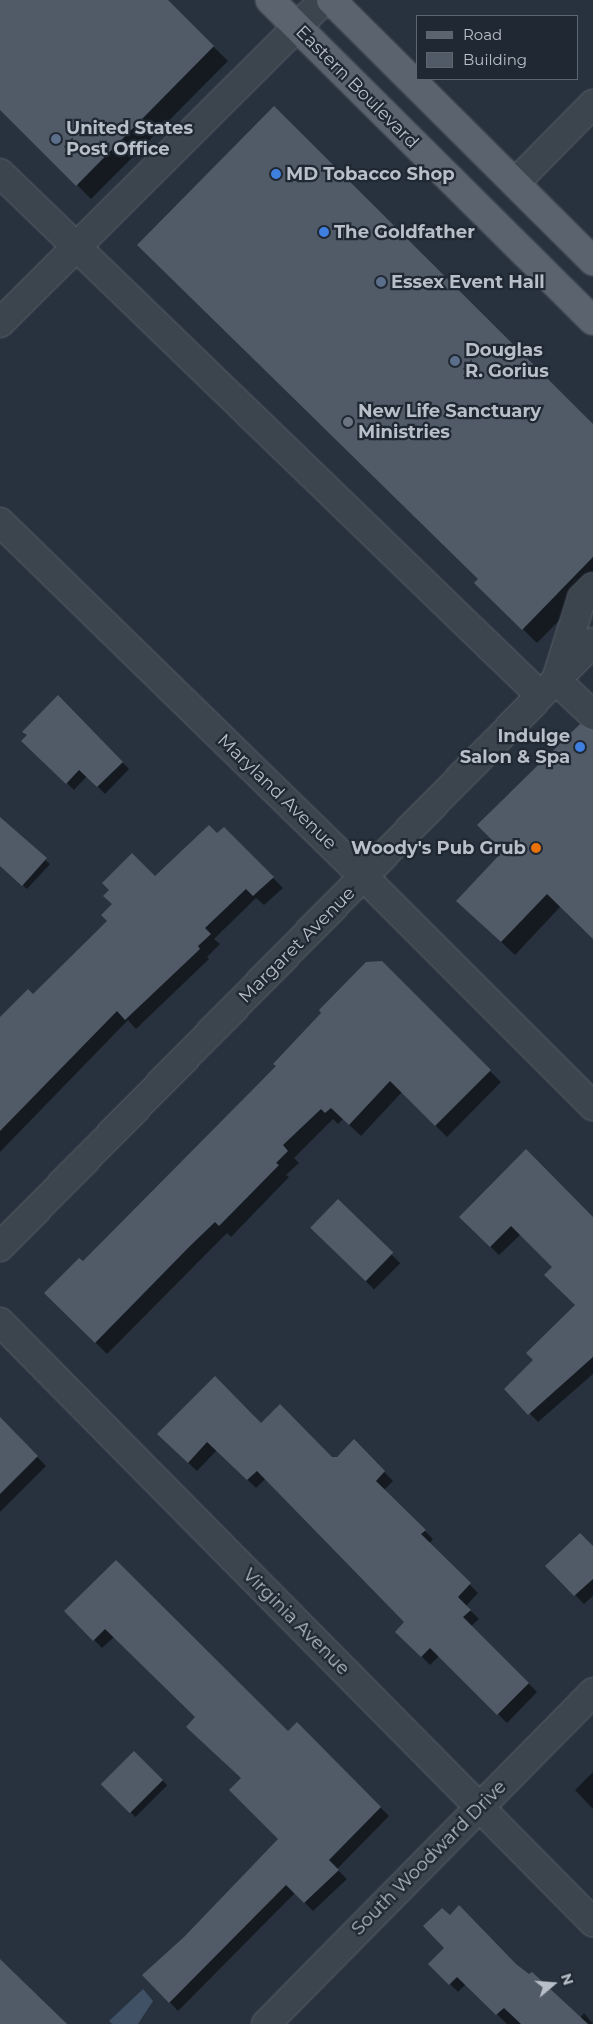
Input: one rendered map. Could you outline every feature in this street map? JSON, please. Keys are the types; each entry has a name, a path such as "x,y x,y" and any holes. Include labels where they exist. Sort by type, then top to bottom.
{"main road":[{"name":"Eastern Boulevard","path":"270,0 593,321"},
{"path":"331,0 593,261"}],"street":[{"path":"0,323 324,0"},
{"path":"515,183 592,105"},
{"path":"0,173 76,247 548,688 593,715"},
{"name":"Maryland Avenue","path":"0,522 364,877 593,1106"},
{"path":"548,688 582,598 593,587"},
{"name":"Margaret Avenue","path":"0,1247 593,642"},
{"name":"Virginia Avenue","path":"0,1322 593,1922"},
{"name":"South Woodward Drive","path":"276,2021 479,1807 593,1692"}],"water":[{"path":"143,1989 153,2001 138,2024 112,2024 109,2021"}],"building":[{"path":"0,0 168,0 214,46 76,186 0,110"},
{"path":"274,106 593,424 593,557 522,630 474,583 478,579 137,245"},
{"path":"58,695 123,762 97,787 79,770 66,784 21,741 27,735 22,732"},
{"path":"580,724 593,730 593,939 547,894 501,942 456,901 503,851 477,825"},
{"path":"0,817 47,858 22,886 0,866"},
{"path":"209,825 217,833 224,827 274,877 253,896 246,889 205,928 211,934 198,946 200,949 125,1020 117,1011 0,1131 0,1017 28,989 33,994 107,921 101,915 112,904 103,896 109,890 102,883 132,853 155,876"},
{"path":"382,961 491,1070 435,1126 390,1081 349,1125 331,1108 325,1113 321,1109 283,1145 288,1151 276,1163 279,1165 219,1226 215,1222 190,1246 95,1343 44,1293 79,1258 83,1261 276,1066 273,1064 321,1013 319,1010 366,962"},
{"path":"526,1149 593,1217 593,1357 528,1415 504,1389 533,1360 526,1353 575,1305 544,1275 552,1267 511,1226 490,1247 459,1217"},
{"path":"338,1199 393,1252 366,1281 310,1228"},
{"path":"215,1376 261,1423 280,1404 332,1457 337,1457 354,1439 385,1471 376,1481 426,1530 421,1534 471,1583 458,1597 471,1610 463,1617 529,1683 497,1715 430,1648 421,1657 395,1632 404,1622 257,1471 247,1480 207,1442 188,1463 157,1434"},
{"path":"0,1417 38,1456 0,1494"},
{"path":"580,1533 593,1546 593,1579 574,1596 545,1566"},
{"path":"116,1560 288,1731 297,1722 381,1807 329,1860 339,1870 304,1903 286,1885 169,2003 142,1975 184,1937 278,1839 229,1790 241,1778 186,1727 195,1717 105,1629 93,1641 64,1611"},
{"path":"134,1751 163,1780 130,1813 101,1784"},
{"path":"459,1905 516,1964 529,1974 532,1972 588,2024 521,2024 504,2008 496,2015 457,1977 449,1985 428,1964 444,1948 423,1926 442,1908 450,1915"},
{"path":"0,1959 67,2024 0,2024"}],"place":[{"name":"United States Post Office","path":"56,139"},
{"name":"MD Tobacco Shop","path":"276,174"},
{"name":"The Goldfather","path":"324,232"},
{"name":"Essex Event Hall","path":"381,282"},
{"name":"Douglas R. Gorius","path":"455,361"},
{"name":"New Life Sanctuary Ministries","path":"348,422"},
{"name":"Indulge Salon & Spa","path":"580,747"},
{"name":"Woody's Pub Grub","path":"536,848"}]}
